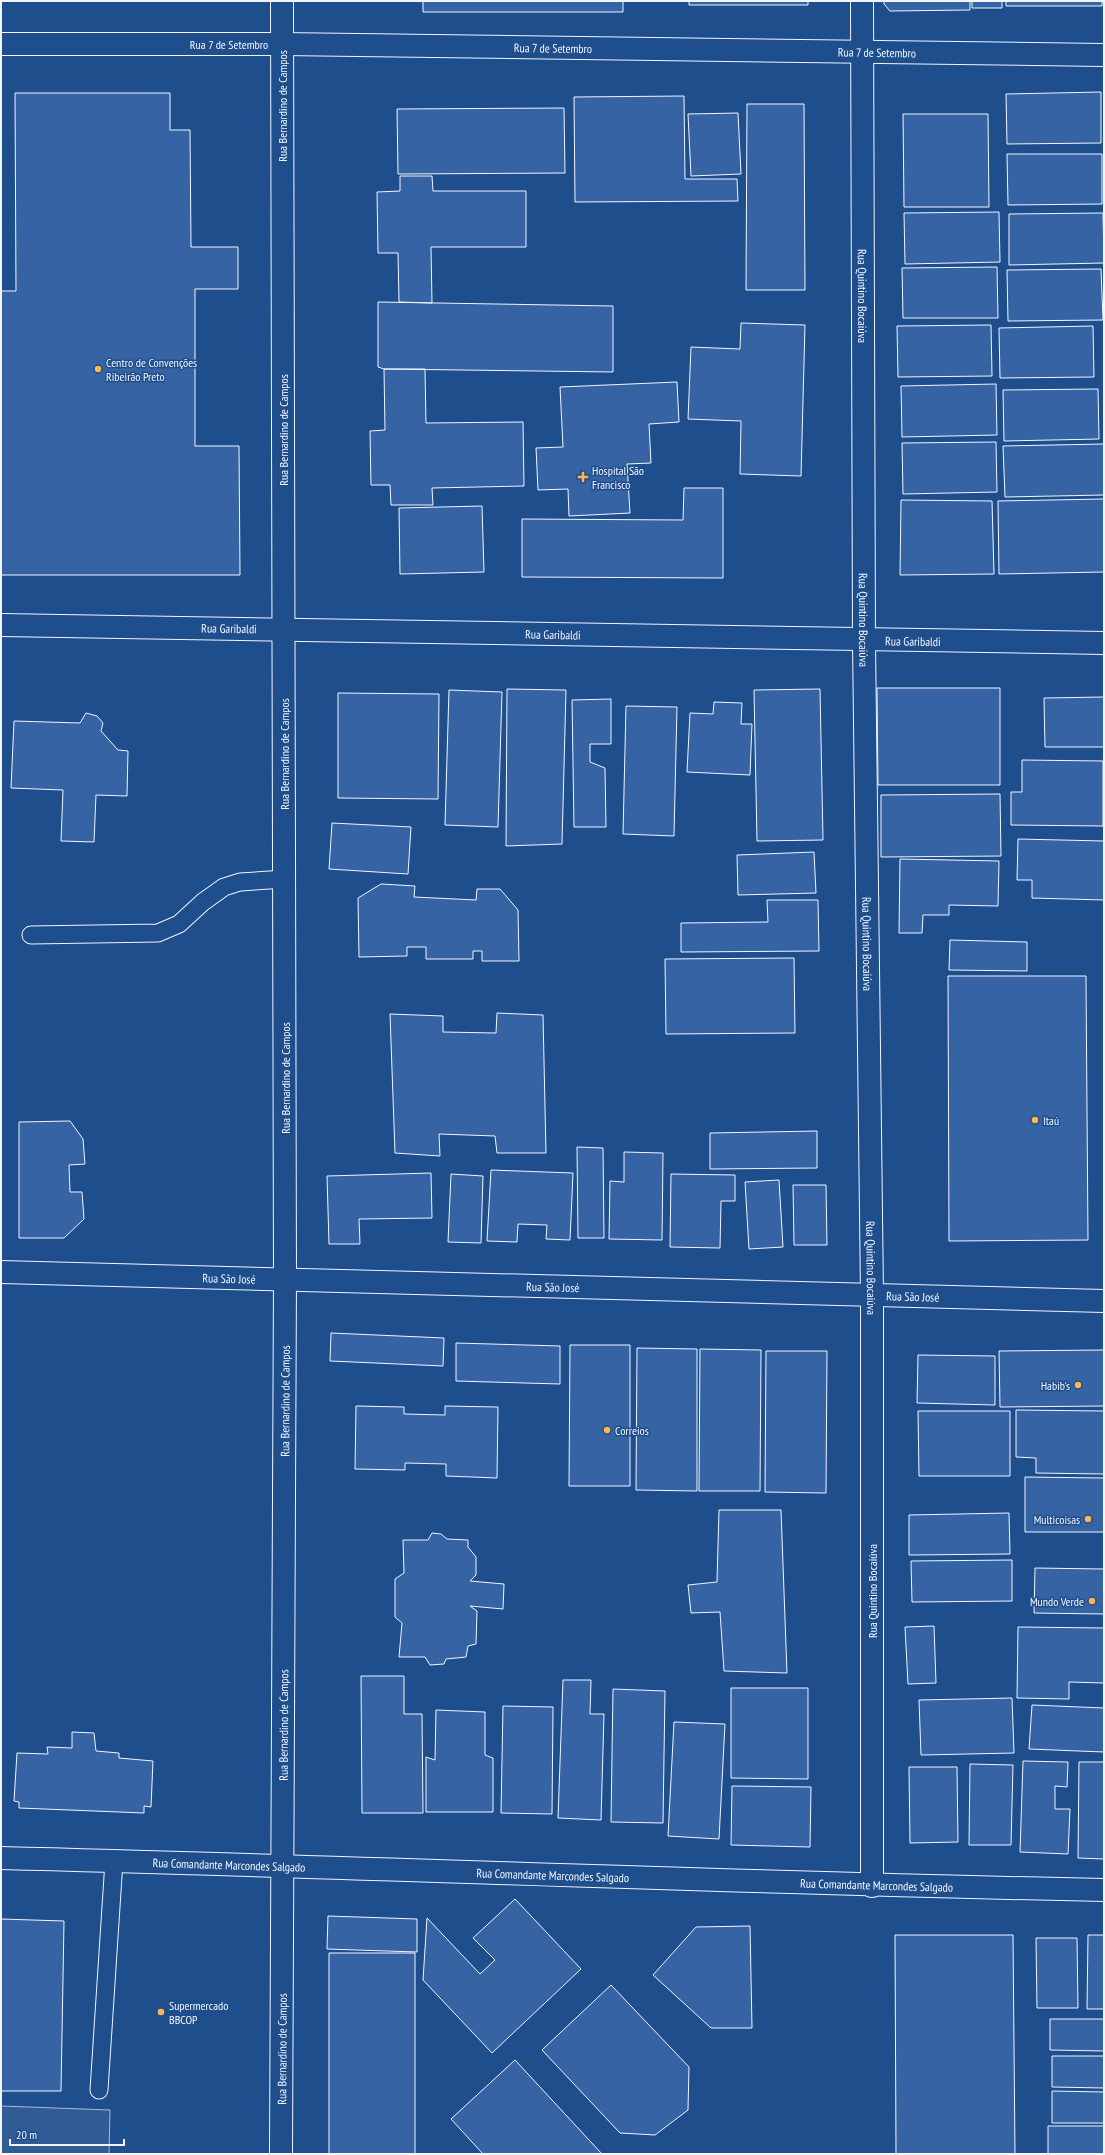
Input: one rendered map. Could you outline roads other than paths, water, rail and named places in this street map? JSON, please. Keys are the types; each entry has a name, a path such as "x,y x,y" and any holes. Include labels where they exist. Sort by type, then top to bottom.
{"street":[{"name":"Rua Bernardino de Campos","path":"280,2154 283,1865 285,1279 282,1"},
{"name":"Rua Quintino Bocaiúva","path":"862,1 864,641 872,1295 872,1886"},
{"name":"Rua 7 de Setembro","path":"1,44 282,44 809,52 862,50 1104,55"},
{"name":"Rua Garibaldi","path":"1,625 284,628 864,641 1104,643"},
{"name":"Rua São José","path":"1,1272 1104,1301"},
{"name":"Rua Comandante Marcondes Salgado","path":"1,1858 283,1865 872,1886 1104,1890"}],"lane":[{"path":"31,935 158,933 179,924 203,902 224,887 240,882 285,879"},
{"path":"99,2090 114,1861"}],"place":[{"name":"Centro de Convenções Ribeirão Preto","path":"98,369"},
{"name":"Hospital São Francisco","path":"583,477"},
{"name":"Itaú","path":"1035,1120"},
{"name":"Habib's","path":"1078,1385"},
{"name":"Correios","path":"607,1430"},
{"name":"Multicoisas","path":"1088,1519"},
{"name":"Mundo Verde","path":"1092,1601"},
{"name":"Supermercado BBCOP","path":"161,2012"}]}
